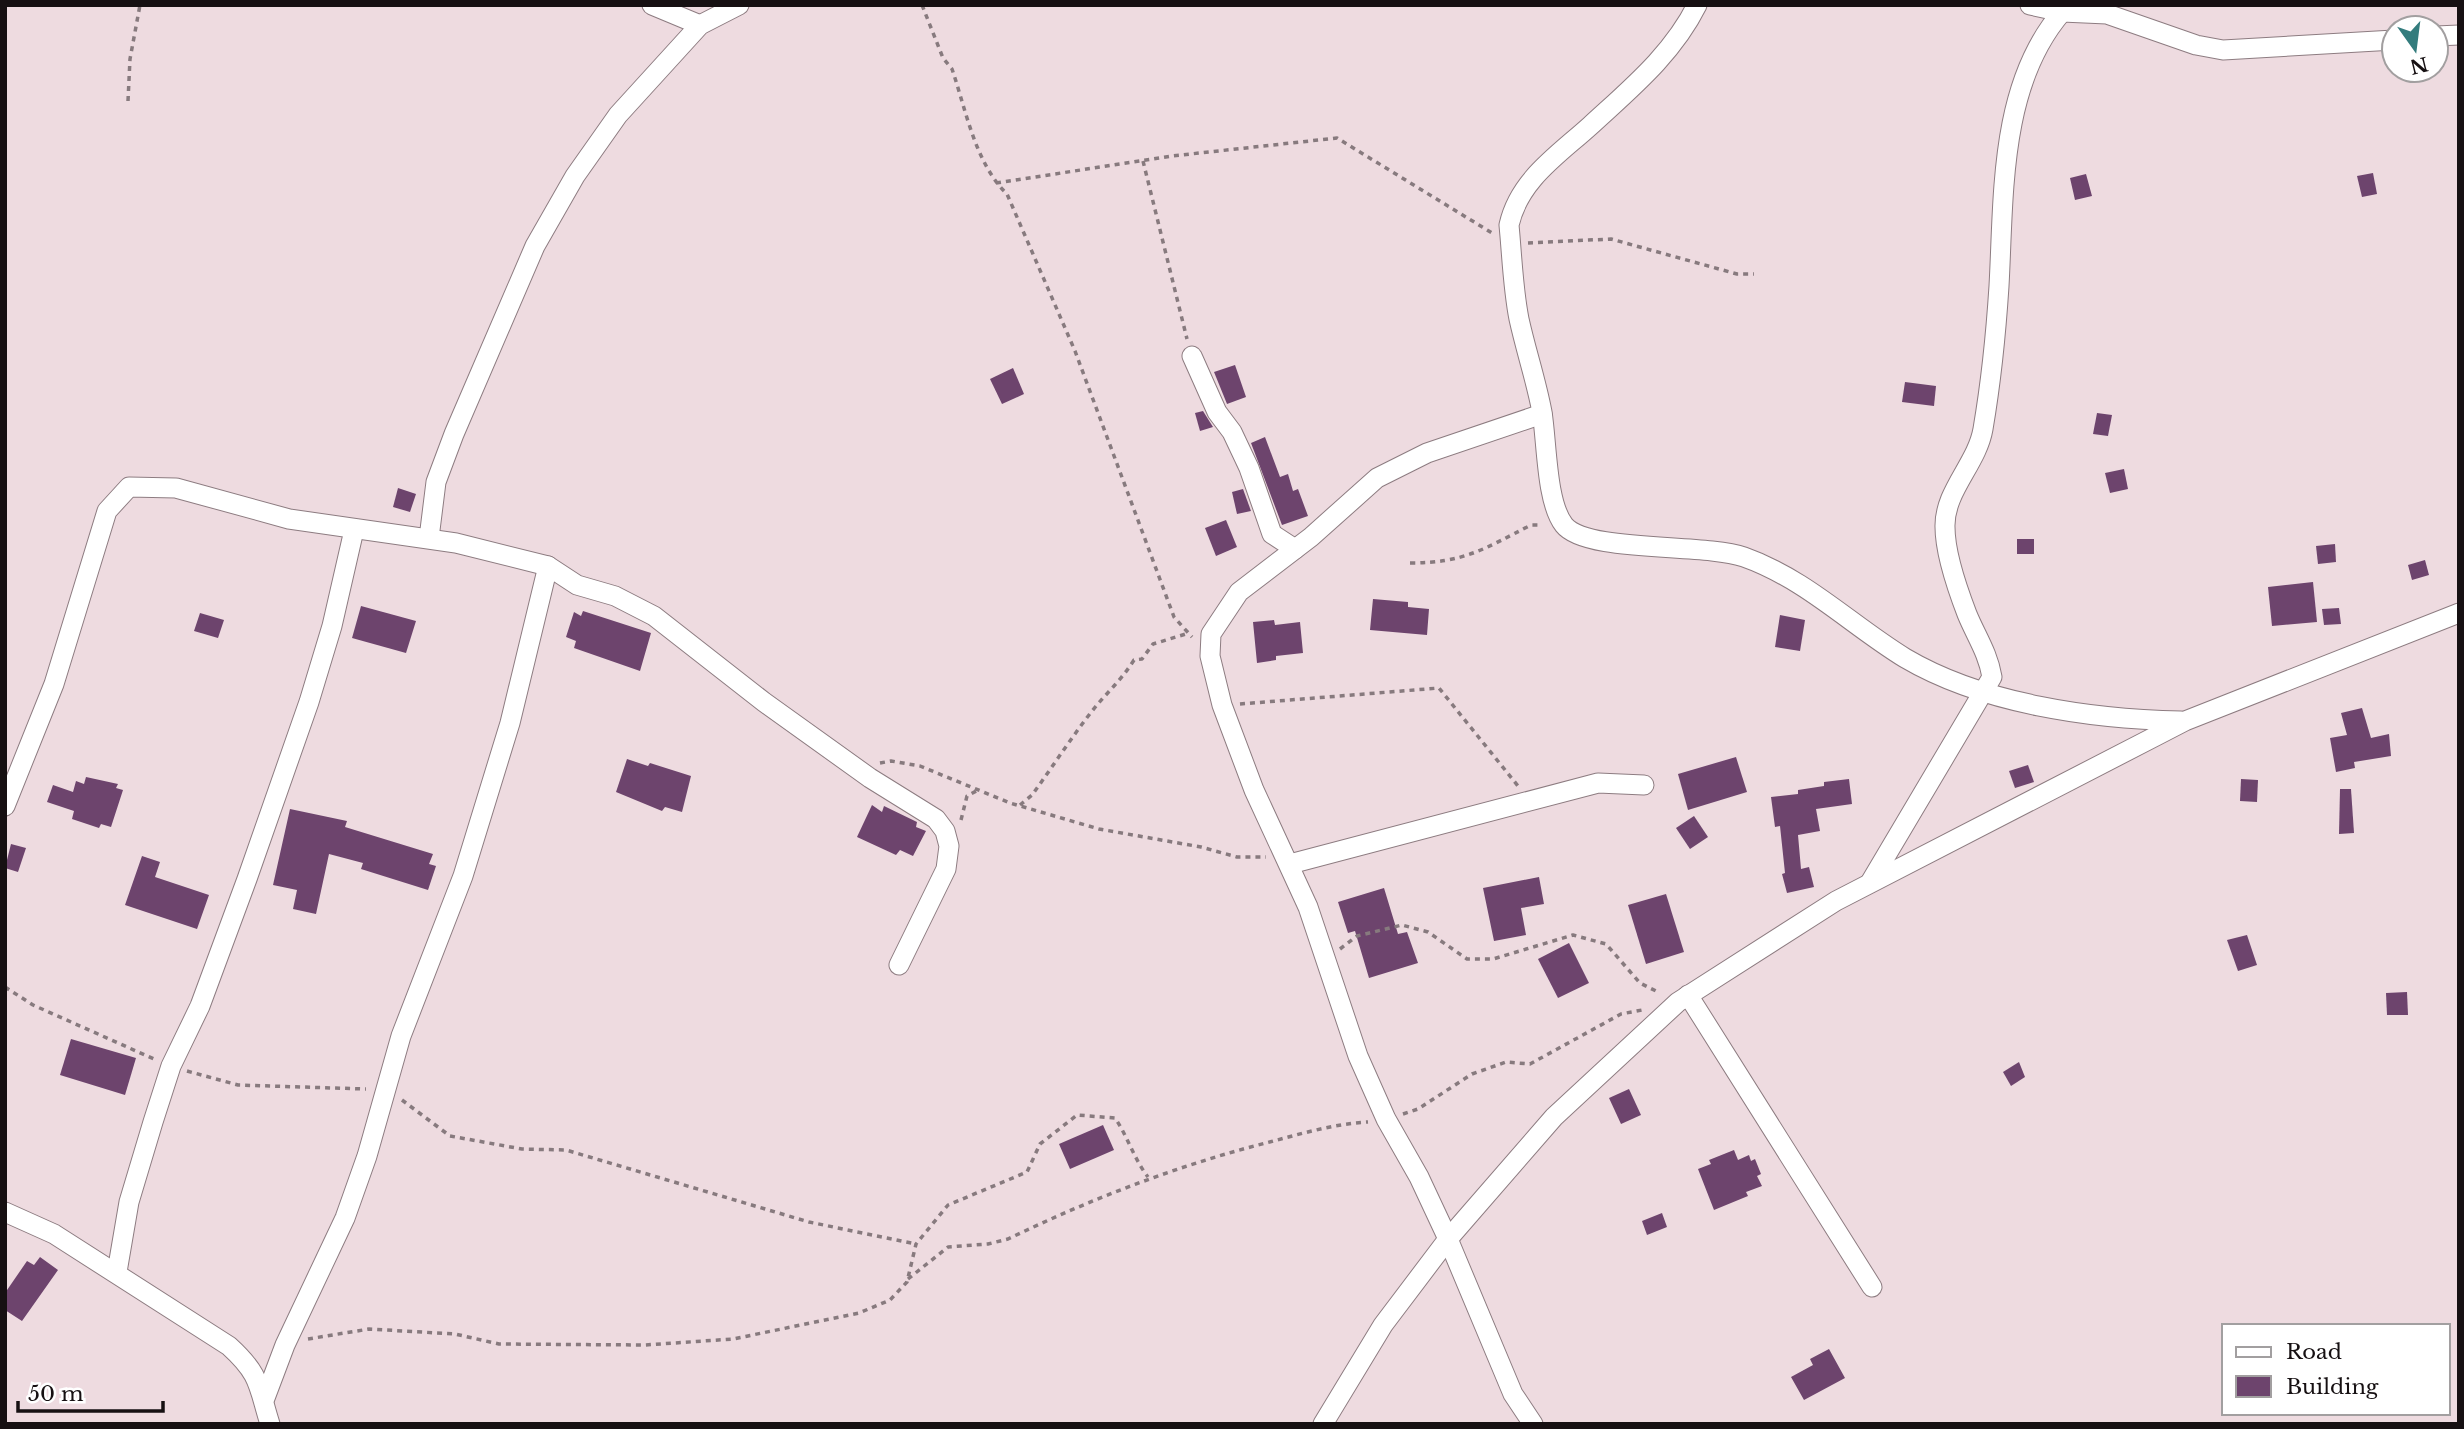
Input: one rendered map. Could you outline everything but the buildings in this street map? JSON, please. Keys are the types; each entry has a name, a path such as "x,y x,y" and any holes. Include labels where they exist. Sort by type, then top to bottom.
{"street":[{"path":"652,5 701,25"},
{"path":"429,538 436,482 504,314 535,246 590,151 701,25 739,5"},
{"path":"1697,5 1668,52 1588,128 1545,163 1512,210 1509,225 1519,318 1542,414 1553,498 1565,527 1578,536 1598,542 1715,549 1744,557 1835,606 1906,658 1986,694 2118,720 2185,721"},
{"path":"2030,5 2062,12 2107,14 2196,45 2223,50 2380,41"},
{"path":"1871,881 1986,694 1992,677 1989,659 1961,596 1945,541 1944,522 1949,501 1969,468 1983,429 1997,311 2005,177 2021,89 2042,36 2062,12"},
{"path":"1192,356 1217,412 1232,432 1249,468 1272,534 1295,549"},
{"path":"1533,1424 1513,1394 1448,1239 1357,1056 1287,858 1254,790 1223,705 1210,656 1211,634 1239,592 1295,549 1362,490 1394,468 1427,453 1542,414"},
{"path":"5,806 54,684 107,511 130,487 176,488 289,519 354,530 429,538 548,566 577,585 615,596 654,616 764,702 870,778 936,818 946,831 949,846 946,869 899,965"},
{"path":"117,1272 129,1202 153,1122 171,1066 200,1006 309,702 332,626 354,530"},
{"path":"265,1398 285,1345 345,1218 387,1089 401,1036 463,876 493,782 531,646 548,566"},
{"path":"1324,1423 1383,1325 1448,1239 1553,1117 1683,998 1782,933 1871,881 2185,721 2459,613"},
{"path":"1287,858 1598,783 1644,785"},
{"path":"1683,998 1872,1287"},
{"path":"5,1212 54,1234 229,1346 245,1360 258,1380 265,1398 266,1422"}],"path":[{"path":"128,101 130,60 141,5"},
{"path":"922,5 943,58 952,69 979,151 996,183 1007,194 1066,328 1174,617 1210,656"},
{"path":"996,183 1143,161 1337,138 1465,219 1511,244 1611,239 1737,274 1754,274"},
{"path":"1143,161 1192,356"},
{"path":"1410,563 1444,563 1472,555 1531,525 1565,527"},
{"path":"1020,805 1032,795 1088,716 1111,688 1121,682 1134,660 1142,659 1153,644 1187,633 1211,634"},
{"path":"1223,705 1439,688 1530,801"},
{"path":"875,765 891,761 920,766 1020,805 1099,829 1201,847 1237,857 1287,858"},
{"path":"949,846 959,831 967,796 980,789"},
{"path":"1325,960 1357,936 1402,925 1428,932 1467,959 1493,959 1573,935 1606,944 1640,983 1683,998"},
{"path":"285,1345 320,1335 369,1329 455,1334 499,1344 645,1345 733,1339 859,1313 890,1300 908,1280 947,1247 988,1244 1007,1239 1148,1177 1210,1157 1307,1131 1386,1119 1419,1109 1472,1074 1506,1062 1530,1063 1620,1014 1643,1009"},
{"path":"387,1089 450,1136 522,1149 566,1150 809,1222 916,1244"},
{"path":"908,1280 916,1244 948,1205 1027,1172 1040,1144 1077,1115 1115,1118 1128,1139 1135,1160 1148,1177"}]}
